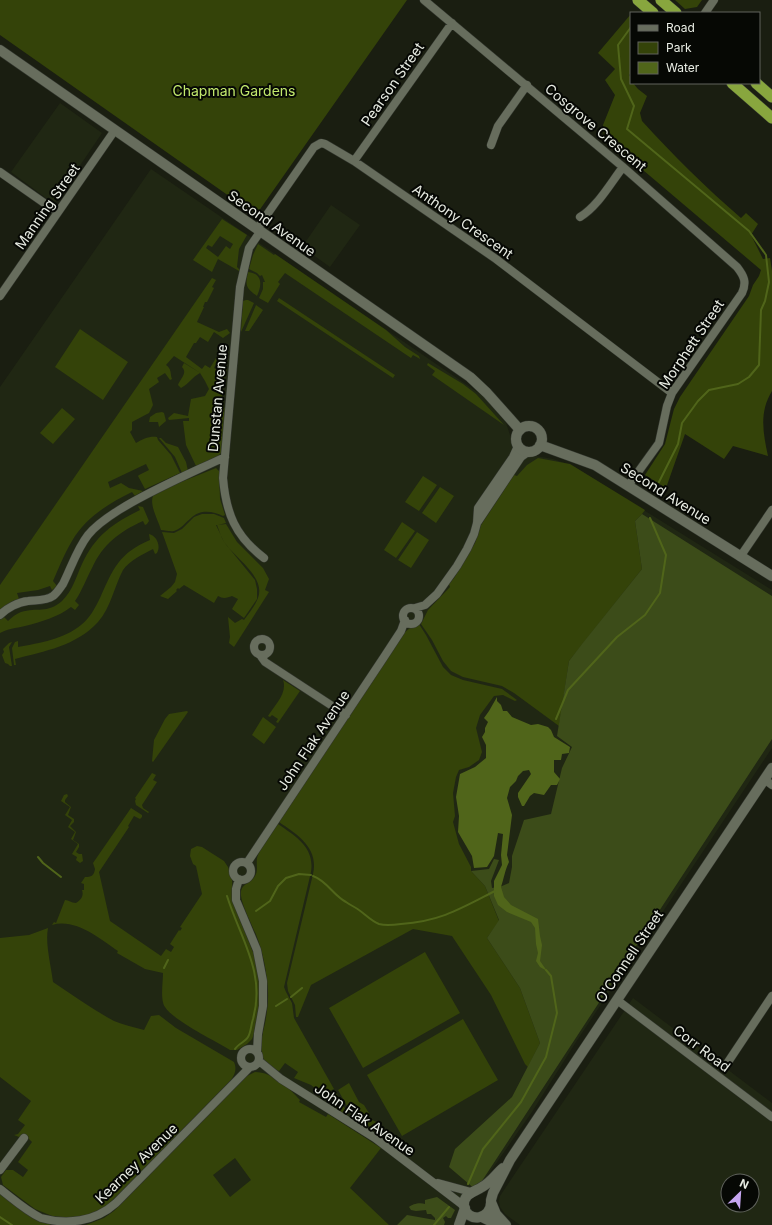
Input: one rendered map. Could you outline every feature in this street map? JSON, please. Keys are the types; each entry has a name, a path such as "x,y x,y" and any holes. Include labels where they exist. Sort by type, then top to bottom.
{"highway":[{"path":"638,0 652,12"},
{"path":"661,0 675,12"},
{"path":"733,84 772,118"},
{"path":"757,84 772,97"}],"street":[{"name":"Cosgrove Crescent","path":"424,0 623,167 737,267 745,280"},
{"path":"706,12 714,0"},
{"name":"Pearson Street","path":"354,161 452,23"},
{"name":"Second Avenue","path":"0,50 470,377 488,393 520,430"},
{"path":"491,145 498,126 527,85"},
{"name":"Manning Street","path":"0,296 115,130"},
{"name":"Anthony Crescent","path":"258,230 316,145 321,143 325,144 354,161 496,259 672,393"},
{"path":"580,217 594,206 623,167"},
{"path":"0,172 57,212"},
{"name":"Dunstan Avenue","path":"258,230 249,248 240,288 223,478 224,494 230,515 242,536 264,558"},
{"name":"Morphett Street","path":"628,486 659,443 667,406 672,393 740,296 745,286 745,280"},
{"path":"477,523 521,457 528,452 535,450 540,445 542,437 538,430 527,426 520,430 516,436 516,442 524,451 528,452"},
{"name":"Second Avenue","path":"540,445 595,465 772,576"},
{"path":"417,611 441,589 455,570 471,542 477,523 478,508 513,457 518,446"},
{"path":"0,615 11,606 26,601 45,600 59,590 85,538 112,515 152,491 225,457"},
{"path":"740,557 772,510"},
{"path":"410,608 417,611 418,621 414,623 407,622 403,615 406,610 410,608"},
{"name":"John Flak Avenue","path":"248,863 407,622"},
{"path":"260,655 265,662 346,715"},
{"name":"O'Connell Street","path":"476,1220 488,1213 493,1193 510,1160 617,1000 768,782 772,768"},
{"path":"244,861 248,863 252,869 250,876 246,879 239,879 234,874 233,868 239,862 244,861"},
{"path":"239,879 236,889 236,900 257,950 263,981 263,1006 254,1050"},
{"name":"Corr Road","path":"617,1000 772,1117"},
{"path":"724,1068 771,1000"},
{"path":"254,1050 259,1056 252,1065 241,1060 241,1055 244,1051 254,1050"},
{"name":"John Flak Avenue","path":"252,1065 281,1079 375,1138 434,1182 464,1207"},
{"name":"Kearney Avenue","path":"0,1189 30,1212 54,1222 82,1222 101,1215 116,1204 233,1083 240,1079 252,1065"},
{"path":"0,1170 24,1138"},
{"name":"O'Connell Street","path":"472,1192 483,1187 510,1160"},
{"name":"John Flak Avenue","path":"434,1182 472,1192"},
{"path":"459,1225 465,1198 472,1192 478,1191 486,1193 496,1214 506,1225"},
{"path":"464,1207 469,1215 476,1220 498,1225"}],"shaded area":[{"path":"60,103 102,133 54,204 11,172"},
{"path":"151,169 483,396 506,423 514,447 530,457 536,456 553,459 573,466 772,590 772,748 576,1042 532,1112 453,1225 7,1225 0,1220 0,387"},
{"path":"331,205 360,225 330,267 302,247"},
{"path":"642,514 772,596 772,739 476,1190 449,1167 455,1149 512,1097 540,1043 520,988 487,938 499,920 485,886 471,871 489,869 494,859 499,860 491,881 492,888 509,883 512,867 512,856 524,820 551,814 562,768 572,747 557,736 569,661 642,569 635,521"},
{"path":"633,998 772,1103 772,1225 520,1225 505,1214 500,1207 500,1196"},
{"path":"437,1197 455,1210 451,1218 446,1216 443,1218 445,1222 444,1225 397,1225 407,1215 435,1220 431,1214 427,1214 426,1210 416,1211 411,1210 409,1207 421,1203 425,1204 425,1200"}],"green space":[{"name":"Chapman Gardens","path":"0,0 407,0 256,215 0,35"},
{"path":"675,0 702,0 697,7 685,9"},
{"path":"630,15 630,84 634,84 647,96 640,113 642,121 690,171 728,207 741,218 746,213 758,224 751,235 763,259 770,258 772,271 772,391 765,407 763,423 768,456 733,446 724,459 685,434 666,488 645,475 665,444 674,409 680,397 749,296 761,270 604,137 603,125 615,95 605,80 615,69 598,53"},
{"path":"222,219 247,235 239,249 237,267 240,270 239,271 218,259 212,272 193,260","holes":["220,236 233,244 230,249 226,246 218,257 206,248 208,245 212,247"]},
{"path":"258,244 386,330 405,347 419,356 420,359 413,355 411,358 285,273 278,282 280,284 268,303 259,298 263,289 263,282 265,282 262,275 260,276 249,269"},
{"path":"248,272 253,273 259,278 260,288 257,296 247,286"},
{"path":"212,278 216,280 212,287 214,288 207,302 205,302 197,322 219,332 227,329 230,333 223,338 214,332 208,342 200,337 196,343 194,343 186,357 202,369 205,365 210,368 216,358 218,359 214,368 220,371 224,365 227,366 226,375 222,385 220,384 220,393 222,394 224,407 226,410 222,452 218,456 196,466 186,445 183,421 189,421 189,418 169,420 168,418 174,413 188,416 191,399 205,396 209,389 200,373 181,388 178,385 184,374 184,369 182,367 184,363 202,374 174,356 166,365 170,370 172,379 170,380 165,373 157,378 159,382 149,389 153,405 149,413 132,422 132,430 130,432 136,443 146,438 157,437 171,455 180,473 145,489 138,476 149,470 146,464 108,482 110,488 121,483 129,488 143,491 135,496 132,492 106,506 84,525 77,533 66,551 53,581 57,586 52,590 50,586 38,590 17,593 19,599 13,601 0,610 0,585"},
{"path":"279,298 395,375 393,378 277,301"},
{"path":"246,300 254,303 241,332 243,301"},
{"path":"256,305 263,310 249,331 245,331"},
{"path":"80,329 128,362 103,400 55,367"},
{"path":"428,363 463,384 476,394 504,425 432,375 435,371 427,365"},
{"path":"62,408 75,419 53,444 40,433"},
{"path":"156,413 164,413 166,421 159,427 158,422 149,422 150,417"},
{"path":"159,438 166,443 178,447 186,462 188,471 182,473 175,457"},
{"path":"538,458 570,464 645,510 635,521 642,569 569,661 559,726 502,686 463,677 451,671 443,661 432,640 421,624 428,610 450,587 449,584 475,543 481,525 514,475 517,476 527,465"},
{"path":"216,468 219,471 220,499 225,515 223,516 211,512 202,512 195,515 174,531 161,530 152,505 153,495 156,492"},
{"path":"423,476 437,485 419,511 405,502"},
{"path":"440,487 454,496 436,523 422,513"},
{"path":"138,506 143,507 149,521 145,525 143,521 119,534 101,552 75,601 79,605 75,610 71,607 61,614 49,619 0,633 0,620 3,616 8,621 21,612 52,608 62,601 72,588 87,554 99,538 113,525 140,510"},
{"path":"202,514 214,514 224,518 226,523 218,525 226,524 237,542 263,568 269,579 265,590 269,592 234,647 229,643 230,637 228,617 235,623 242,619 244,620 257,601 259,590 258,583 254,575 229,549 255,580 257,589 257,599 244,618 232,609 238,599 232,596 222,598 218,596 214,603 184,585 179,589 178,588 176,590 177,591 168,599 160,596 175,582 177,574 162,532 174,533 182,529 194,517"},
{"path":"402,522 415,531 396,558 384,550"},
{"path":"417,532 429,540 411,568 398,560"},
{"path":"149,534 152,535 158,542 159,547 157,553 155,554 153,549 136,558 123,570 106,610 98,622 80,637 49,650 15,659 16,665 14,665 12,648 15,642 18,641 18,647 51,640 67,634 84,622 90,616 118,563 131,550 150,540"},
{"path":"419,624 443,667 451,675 463,680 502,689 517,700 515,701 503,695 494,696 480,715 476,728 482,752 479,760 469,767 459,770 456,777 453,793 455,816 453,822 459,844 471,867 471,871 485,886 499,921 487,938 520,988 540,1043 528,1067 525,1064 491,995 452,936 413,929 311,985 298,1017 296,1017 295,1005 288,991 287,983 314,865 313,857 305,843 300,837 279,822 405,632"},
{"path":"12,642 9,647 12,666 10,666 5,663 2,655 4,652 3,649"},
{"path":"283,680 300,691 278,723 276,722 278,719 272,715 270,717 268,716 277,704 284,690"},
{"path":"188,712 153,762 154,740 165,719 169,714"},
{"path":"263,717 276,727 264,744 252,735"},
{"path":"152,773 156,775 153,780 157,782 142,805 143,808 149,812 148,813 136,805 135,798"},
{"path":"67,794 68,796 65,802 71,807 68,815 74,819 74,822 70,826 76,832 73,840 79,844 76,852 82,854 83,861 80,863 76,860 77,857 72,854 78,844 71,839 75,832 68,827 72,820 65,815 70,807 61,801 64,795"},
{"path":"131,808 142,815 142,817 140,819 134,816 128,826 129,827 99,872 110,921 161,956 166,949 171,952 174,947 170,944 182,928 180,927 202,894 196,866 193,864 190,856 191,849 197,846 202,847 224,861 228,867 232,879 233,901 255,957 260,985 260,1005 254,1034 252,1039 247,1044 237,1050 230,1050 192,1028 169,1012 163,1004 163,973 145,969 117,953 118,951 96,936 79,927 70,924 52,925 54,922 56,923 65,900 76,903 81,899 84,884 81,883 85,877 93,875 95,869 93,863"},
{"path":"278,824 302,843 310,856 311,872 284,987 292,1003 294,1018 334,1089 323,1094 311,1085 294,1078 298,1072 285,1063 279,1071 271,1067 264,1060 261,1050 268,1004 265,964 257,937 242,901 241,891 243,886 255,876 257,871 257,858 260,851"},
{"path":"48,928 48,948 53,982 98,1012 122,1024 144,1030 151,1016 159,1015 176,1028 234,1062 235,1067 231,1080 122,1191 103,1209 82,1218 57,1218 35,1209 3,1185 1,1177 6,1170 13,1170 23,1177 28,1170 18,1162 32,1142 28,1138 29,1137 24,1134 23,1136 19,1137 14,1135 18,1134 25,1125 18,1120 31,1101 0,1077 0,938 29,935"},
{"path":"425,952 460,1013 363,1068 329,1008"},
{"path":"463,1019 498,1080 402,1136 367,1075"},
{"path":"255,1072 274,1078 291,1091 300,1100 299,1102 326,1117 328,1114 381,1148 350,1188 389,1225 86,1225 104,1218 114,1211 245,1077","holes":["235,1158 251,1180 230,1197 213,1175"]},
{"path":"349,1083 359,1102 364,1105 370,1115 367,1114 367,1117 378,1123 381,1129 389,1136 387,1137 352,1115 338,1090"},
{"path":"335,1091 348,1114 347,1116 332,1107 334,1104 326,1096"},
{"path":"0,1193 39,1221 52,1225 0,1225"}],"water":[{"path":"497,697 497,701 501,705 503,711 507,711 512,717 531,725 538,724 548,727 554,737 570,747 569,753 562,754 561,760 554,760 554,772 560,779 557,785 551,785 544,795 534,793 530,796 524,806 522,806 518,793 531,774 529,770 523,771 510,787 507,798 512,815 507,855 509,862 501,887 504,897 511,905 538,919 542,945 540,961 547,971 540,967 536,961 538,953 535,928 531,922 507,912 498,905 494,896 494,881 502,865 501,855 503,834 498,833 494,856 487,867 474,868 472,856 458,832 459,816 456,797 460,774 475,767 486,758 486,745 482,737 488,722 484,718"}],"waterway":[{"path":"630,28 618,45 621,79 634,106 627,129 749,231 766,255 769,282 765,301 761,310 759,365 749,377 738,384 709,390 698,401 682,423 678,444 659,482"},
{"path":"556,719 568,690 617,637 645,615 660,593 666,555 650,518"},
{"path":"38,857 43,863 61,877"},
{"path":"256,911 270,901 278,886 286,878 299,874 311,875"},
{"path":"313,876 322,881 337,896 371,920 384,925 415,922 439,917 460,909 495,891"},
{"path":"227,896 250,956 256,986 256,1002 250,1033 247,1039 235,1049"},
{"path":"164,968 168,960"},
{"path":"468,1184 483,1149 521,1102 546,1057 557,1013 551,976 546,970"},
{"path":"291,997 302,988"},
{"path":"276,1006 287,999"},
{"path":"434,1225 449,1207"},
{"path":"0,1217 12,1225"}]}
